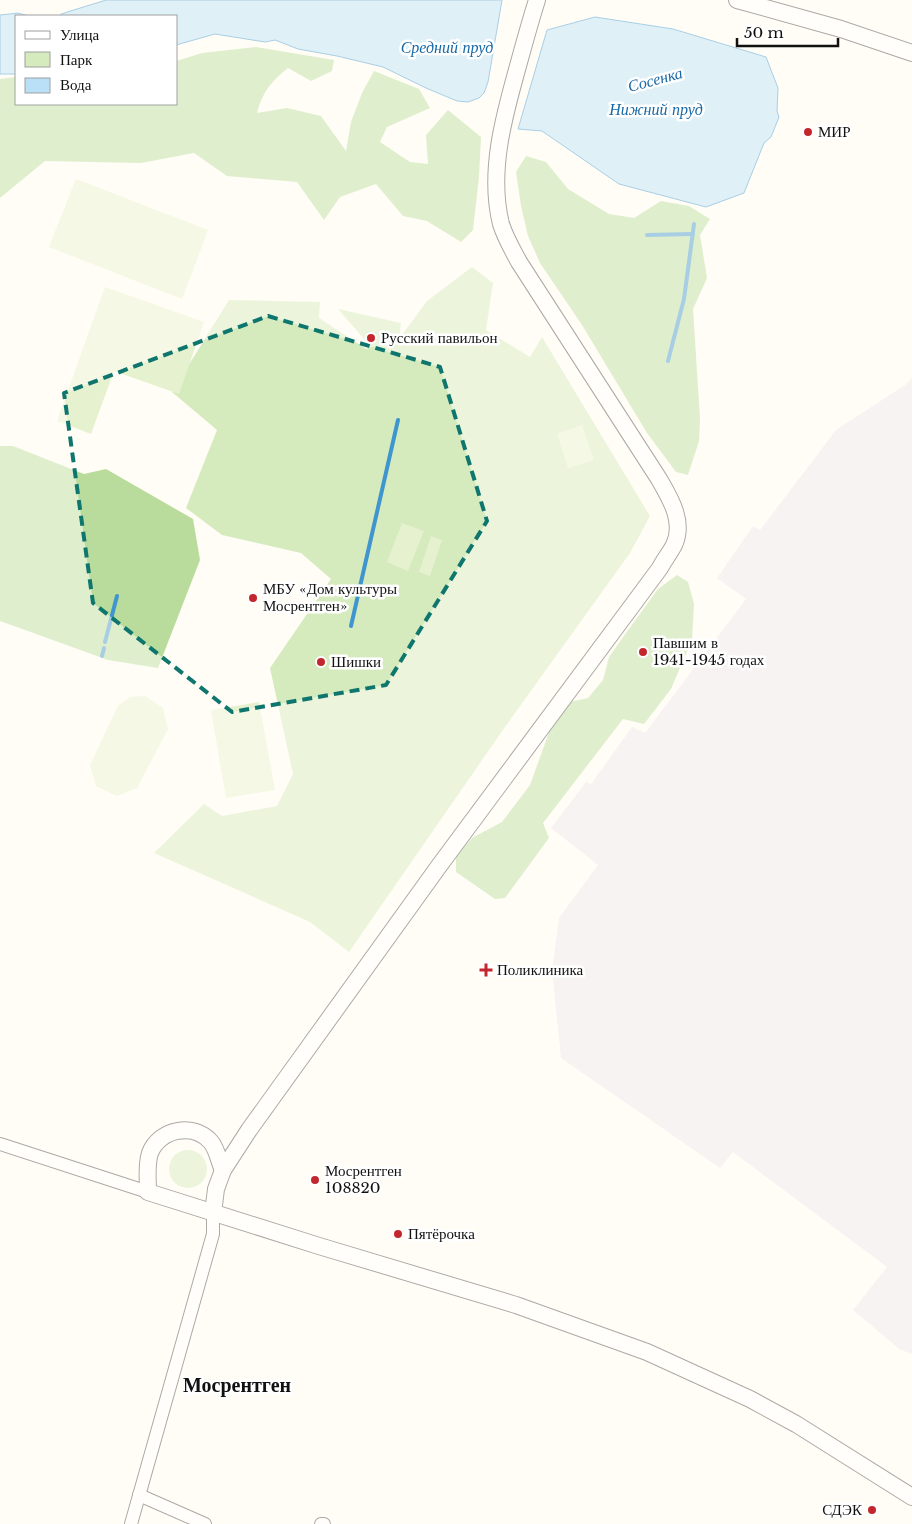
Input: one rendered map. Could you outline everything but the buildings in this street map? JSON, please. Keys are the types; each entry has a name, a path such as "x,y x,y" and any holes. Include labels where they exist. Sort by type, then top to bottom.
{"street":[{"path":"737,0 841,29 912,53"},
{"path":"131,1524 213,1234 216,1189 223,1170 256,1119 419,894 660,568 674,545 677,535 678,525 672,502 519,262 504,233 501,222 497,176 504,117 535,3"},
{"path":"148,1192 150,1154 156,1143 171,1132 189,1130 207,1138 212,1144 223,1170"},
{"path":"0,1144 213,1213 516,1305 647,1352 750,1399 912,1497"},
{"path":"139,1495 205,1524"}],"highlighted area":[{"path":"268,316 440,367 487,521 386,685 232,712 93,603 64,393"}],"shaded area":[{"path":"912,378 912,1354 899,1349 853,1310 887,1267 733,1152 720,1168 561,1058 552,971 559,918 598,865 551,828 586,782 591,784 632,727 645,733 746,599 717,578 753,526 760,530 836,430 905,385"}],"green space":[{"path":"256,47 334,60 332,71 311,81 288,68 268,88 257,113 287,108 321,116 346,151 351,122 362,93 374,71 419,89 430,108 387,127 380,142 410,162 428,164 426,135 448,110 481,137 473,230 461,242 427,221 403,216 376,184 340,197 324,220 297,182 227,176 194,153 141,163 45,161 0,198 0,79 15,77 15,105 178,105 178,60 202,53"},
{"path":"526,156 546,162 568,189 609,214 634,218 661,201 689,206 710,219 700,235 707,278 693,309 700,418 699,441 688,475 676,472 647,433 582,325 540,263 528,236 516,172"},
{"path":"76,179 208,230 182,299 49,247"},
{"path":"472,267 493,283 486,330 530,357 542,337 650,516 630,553 505,727 349,952 310,922 154,853 204,804 222,816 277,806 293,774 270,668 331,579 301,553 222,535 186,508 217,430 172,392 229,300 320,302 319,318 366,349 371,347 338,309 401,323 399,339 427,301"},
{"path":"105,287 204,322 179,394 114,371 91,434 57,421"},
{"path":"582,425 594,460 568,468 557,434"},
{"path":"0,446 13,446 84,474 106,469 193,519 200,560 158,668 108,660 0,621"},
{"path":"402,523 424,531 408,571 387,562"},
{"path":"431,536 442,540 430,576 419,572"},
{"path":"677,575 688,582 694,604 692,640 671,689 644,724 623,719 543,823 549,838 505,898 495,899 456,872 456,856 472,838 502,822 530,785 552,724 565,703 588,698 603,680 609,657 626,633 658,589"},
{"path":"145,696 163,708 168,729 137,788 117,796 96,786 90,765 118,706 130,697"},
{"path":"259,702 275,790 226,798 211,710"},
{"path":"188,1150 202,1155 207,1169 202,1183 188,1188 174,1183 169,1169 174,1155"}],"water":[{"name":"Средний пруд","path":"106,0 502,0 488,82 484,93 479,98 468,102 457,101 383,67 298,49 275,40 265,42 215,34 178,44 178,15 61,14"},
{"path":"18,13 25,15 15,15 15,74 0,74 0,15"},
{"name":"Нижний пруд","path":"595,17 673,29 766,57 778,88 777,111 779,117 771,137 764,143 744,193 706,207 619,184 542,131 518,129 547,30"}],"waterway":[{"path":"668,361 684,299 694,224"},
{"path":"647,235 693,234"},
{"path":"351,626 398,420"},
{"path":"105,642 117,596"},
{"path":"102,656 104,648"}],"place":[{"name":"МИР","path":"808,132"},
{"name":"Русский павильон","path":"371,338"},
{"name":"МБУ «Дом культуры Мосрентген»","path":"253,598"},
{"name":"Павшим в 1941-1945 годах","path":"643,652"},
{"name":"Шишки","path":"321,662"},
{"name":"Поликлиника","path":"486,970"},
{"name":"Мосрентген 108820","path":"315,1180"},
{"name":"Пятёрочка","path":"398,1234"},
{"name":"СДЭК","path":"872,1510"}],"district":[{"name":"Мосрентген","path":"237,1385"}],"water label":[{"name":"Сосенка","path":"655,79"}]}
